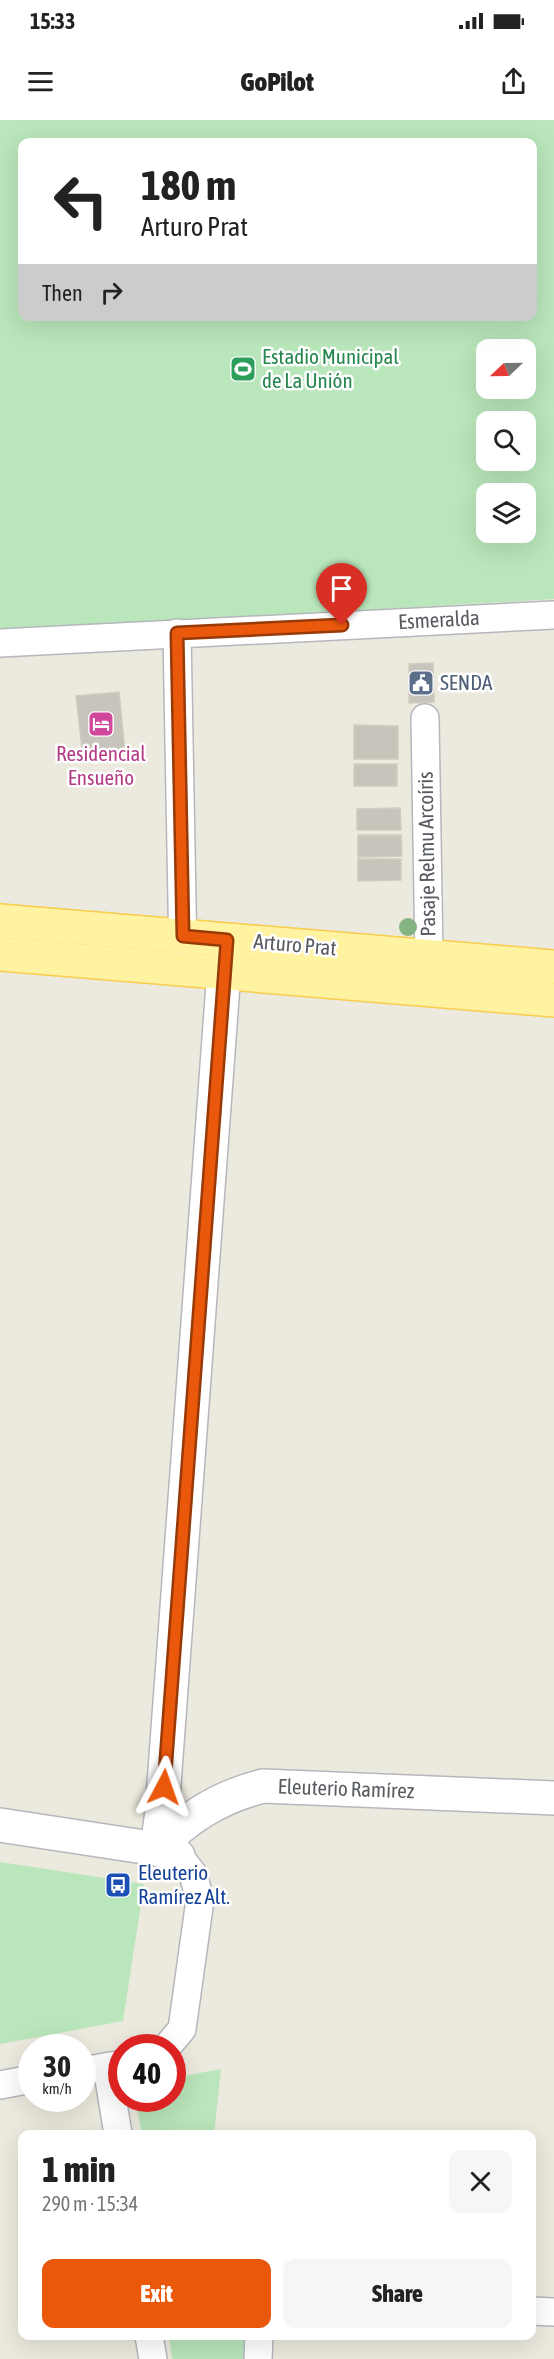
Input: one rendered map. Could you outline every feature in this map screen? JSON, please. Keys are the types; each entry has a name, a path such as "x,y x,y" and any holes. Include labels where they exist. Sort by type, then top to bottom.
{"main road":[{"name":"Arturo Prat","path":"0,921 554,967"},
{"name":"Arturo Prat","path":"0,954 554,1000"}],"street":[{"name":"Esmeralda","path":"0,643 554,615"},
{"path":"177,633 183,969"},
{"name":"Pasaje Relmu Arcoíris","path":"425,718 429,957 425,989"},
{"path":"169,1853 163,1799 227,940"},
{"name":"Eleuterio Ramírez","path":"169,1853 187,1820 232,1795 263,1786 554,1798"},
{"path":"0,1825 169,1853 193,1874 200,1900 182,2029 178,2034"},
{"path":"104,2067 108,2082"},
{"path":"0,2085 18,2082"},
{"path":"115,2112 117,2130"},
{"path":"536,2311 554,2312"},
{"path":"151,2340 153,2359"},
{"path":"258,2359 259,2340"}],"green space":[{"name":"Estadio Municipal de La Unión","path":"0,120 554,120 554,599 0,632"},
{"path":"0,1862 144,1884 123,2021 53,2034 18,2034 18,2041 0,2044"},
{"path":"221,2069 214,2130 141,2130 138,2112 186,2112 186,2076"},
{"path":"170,2340 244,2340 244,2359 172,2359"}],"building":[{"name":"SENDA","path":"433,663 434,702 409,703 409,664"},
{"name":"Residencial Ensueño","path":"119,692 125,753 83,757 76,696"},
{"path":"354,725 398,726 398,759 354,759"},
{"path":"354,764 397,764 397,786 354,786"},
{"path":"400,808 401,830 357,830 357,809"},
{"path":"358,835 401,835 402,856 358,857"},
{"path":"358,859 401,859 401,880 358,881"}],"place":[{"name":"Estadio Municipal de La Unión","path":"243,369"},
{"name":"SENDA","path":"421,683"},
{"name":"Residencial Ensueño","path":"101,724"},
{"name":"Eleuterio Ramírez Alt.","path":"118,1885"}],"route":[{"path":"164,1787 227,940 183,936 177,633 342,625"}]}
